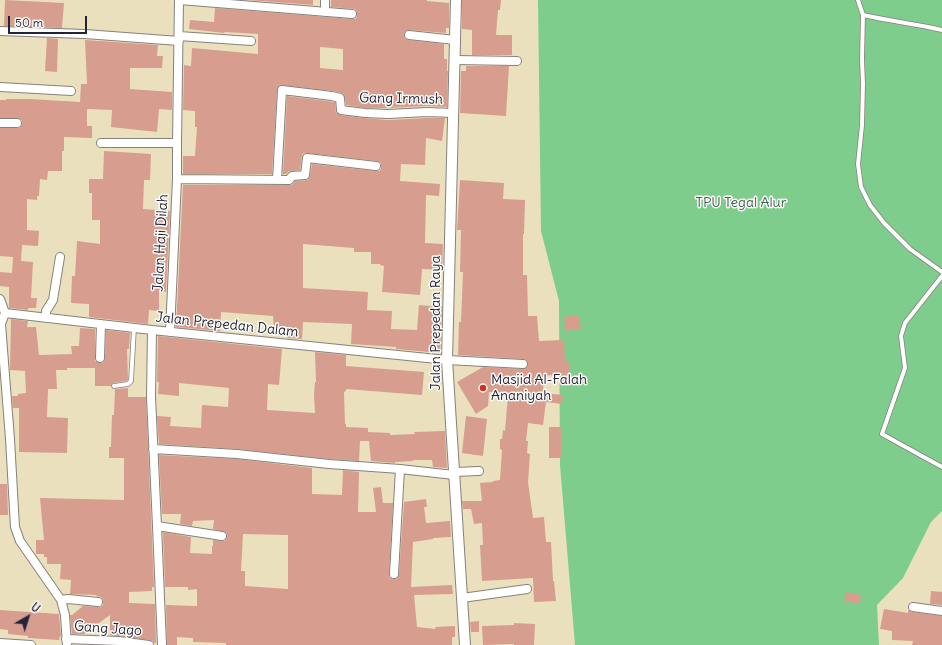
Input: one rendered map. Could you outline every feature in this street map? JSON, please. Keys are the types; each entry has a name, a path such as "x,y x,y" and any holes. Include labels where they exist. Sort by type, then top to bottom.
{"street":[{"path":"352,14 180,0 176,143 177,179 289,180 292,176 305,174 307,158 376,166"},
{"path":"325,0 325,12"},
{"name":"Jalan Prepedan Raya","path":"456,0 447,360 465,645"},
{"path":"0,31 251,41"},
{"path":"409,35 456,40"},
{"path":"455,60 517,61"},
{"path":"0,87 71,91"},
{"name":"Gang Irmush","path":"277,180 282,90 340,98 341,110 388,114 427,112 453,113"},
{"path":"0,122 17,123"},
{"path":"101,143 176,143"},
{"name":"Jalan Haji Dilah","path":"170,332 177,179"},
{"path":"46,318 46,311 53,300 60,257"},
{"path":"0,299 5,313 0,324 1,349 10,439 15,527 20,541 62,600 65,615 66,642"},
{"name":"Jalan Prepedan Dalam","path":"5,313 170,332 447,360 523,364"},
{"path":"100,358 101,324"},
{"path":"152,330 151,397 162,645"},
{"path":"0,437 10,439"},
{"path":"153,449 237,454 329,464 454,473 479,471"},
{"path":"394,574 400,469"},
{"path":"157,526 222,536"},
{"path":"462,598 527,589"},
{"path":"62,600 98,602"},
{"path":"913,607 942,611"},
{"name":"Gang Jago","path":"66,642 119,641 149,645"},
{"path":"0,643 32,645"}],"lane":[{"path":"858,0 863,15 862,125 858,164 861,187 870,204 884,223 910,249 942,272"},
{"path":"863,15 942,30"},
{"path":"942,276 905,323 902,336 905,368 882,434 942,466"},
{"path":"114,386 128,384 131,381 134,328"}],"green space":[{"name":"TPU Tegal Alur","path":"538,0 942,0 942,511 931,522 903,578 877,605 879,645 575,645 560,465 559,301 541,231"}],"building":[{"path":"5,0 64,3 62,28 4,26"},
{"path":"248,0 313,0 313,5"},
{"path":"331,0 427,0 449,3 449,28 446,28 446,33 409,30 405,31 404,35 405,39 408,40 444,44 444,59 447,59 448,71 447,107 427,106 365,108 346,105 344,94 341,93 280,85 277,90 272,174 183,174 183,156 195,156 197,127 195,127 195,111 183,110 184,65 191,66 192,48 258,54 258,34 224,33 189,29 190,20 214,22 215,8 352,19 357,17 357,12 355,9 331,7","holes":["320,47 343,49 343,70 320,68"]},
{"path":"462,0 501,0 500,10 498,10 496,35 512,35 512,55 472,55 472,30 462,29"},
{"path":"47,38 58,39 57,72 45,71"},
{"path":"85,40 158,45 157,56 163,56 162,68 130,68 130,89 172,92 172,110 159,109 157,132 111,127 112,110 87,109 87,126 92,126 92,138 64,137 62,171 48,171 47,180 40,179 39,196 37,196 37,200 27,199 27,230 39,231 38,246 22,245 21,261 33,262 31,298 37,298 36,308 28,308 28,310 9,308 9,287 0,286 0,272 12,273 13,257 0,256 0,128 19,128 22,125 22,120 17,118 0,118 0,100 30,99 80,102 81,84 87,84"},
{"path":"466,66 509,66 506,116 460,113 461,71 466,71"},
{"path":"287,96 335,102 336,113 340,115 388,120 445,118 442,141 426,138 425,165 401,164 400,181 440,184 439,196 426,195 425,243 443,244 442,270 422,269 420,295 382,292 384,266 380,264 371,264 371,252 354,252 354,248 303,244 303,288 368,292 367,310 392,311 391,329 417,330 419,305 442,307 440,353 396,349 396,347 351,344 352,324 303,322 302,339 287,338 287,327 274,327 273,316 221,312 220,331 176,327 183,185 292,185 295,181 308,180 312,164 375,171 379,171 381,169 381,163 377,161 304,153 302,155 300,170 289,171 286,174 283,174"},
{"path":"104,151 151,154 150,180 144,180 143,209 170,211 166,292 159,291 159,311 149,310 148,324 89,317 89,304 71,303 72,276 75,276 77,241 100,244 100,220 92,220 92,193 89,193 89,179 103,179"},
{"path":"460,180 504,183 503,199 525,200 523,275 527,275 528,316 537,316 539,341 564,340 565,361 570,361 570,376 544,375 543,393 563,395 562,404 546,402 543,425 528,423 526,441 528,441 527,453 530,454 528,482 533,518 544,517 546,542 551,542 553,581 556,601 534,602 533,578 482,581 480,545 483,545 482,523 474,524 471,509 463,509 462,501 482,501 480,483 500,480 502,450 500,449 500,439 502,439 503,430 505,431 508,395 503,397 504,393 489,392 488,406 476,414 457,382 483,367 523,369 527,367 528,364 526,360 523,359 458,355 463,272 460,272 461,230 457,230"},
{"path":"579,315 581,329 565,331 564,317"},
{"path":"11,319 28,321 27,327 36,327 39,355 72,354 71,346 79,346 80,328 95,329 95,361 99,363 103,363 105,359 106,330 130,333 129,349 127,349 128,380 126,381 113,383 111,386 95,386 95,368 67,368 67,370 56,370 57,389 48,389 47,417 68,418 67,453 19,452 19,408 13,408 12,396 18,396 18,394 26,393 25,371 10,370"},
{"path":"158,336 282,349 279,385 268,384 267,410 315,413 315,352 346,355 346,366 424,372 422,395 346,389 344,392 345,424 346,427 368,428 368,432 390,433 390,435 415,434 414,432 445,431 447,468 433,467 432,460 413,460 395,463 371,461 369,441 360,441 359,461 237,449 159,444 157,416 171,417 170,426 201,428 202,405 228,407 229,388 179,383 179,396 158,394"},
{"path":"128,388 128,397 146,397 154,587 152,587 152,591 129,592 129,603 155,604 156,643 150,640 110,635 110,615 84,634 72,634 70,615 83,606 100,607 103,605 103,600 101,597 96,596 97,595 70,594 71,580 60,579 61,564 47,564 47,557 44,557 44,554 36,554 36,540 44,540 40,498 124,500 124,458 109,458 109,447 111,447 112,415 114,415 115,389"},
{"path":"466,416 487,419 483,456 462,453"},
{"path":"549,427 562,427 562,458 549,458"},
{"path":"159,455 237,459 312,468 312,494 342,495 343,470 359,472 358,512 376,512 373,488 381,487 383,503 393,503 389,577 397,579 399,574 404,502 426,499 427,507 424,507 426,523 450,521 451,537 433,538 413,542 411,587 452,585 453,594 414,595 417,627 436,629 435,627 455,626 455,637 452,637 452,645 226,645 226,643 193,642 193,638 177,637 177,645 167,645 166,605 197,606 197,589 188,590 188,587 165,587 163,532 191,537 190,553 212,554 213,540 224,541 226,540 227,534 225,532 213,529 214,520 193,521 192,526 180,524 181,514 162,514","holes":["243,534 288,535 288,589 245,586 245,571 241,571"]},
{"path":"0,484 7,484 8,515 0,515"},
{"path":"931,591 942,592 942,605 930,604"},
{"path":"846,592 861,595 860,604 844,601"},
{"path":"884,609 908,613 908,610 912,612 942,616 942,645 912,645 913,641 892,640 892,631 880,629"},
{"path":"0,610 59,614 61,636 59,640 28,638 28,636 8,634 8,630 0,629"},
{"path":"479,621 479,632 471,632 470,622"},
{"path":"514,623 535,624 534,645 483,645 482,626 514,625"}],"place":[{"name":"Masjid Al-Falah Ananiyah","path":"483,388"}]}
